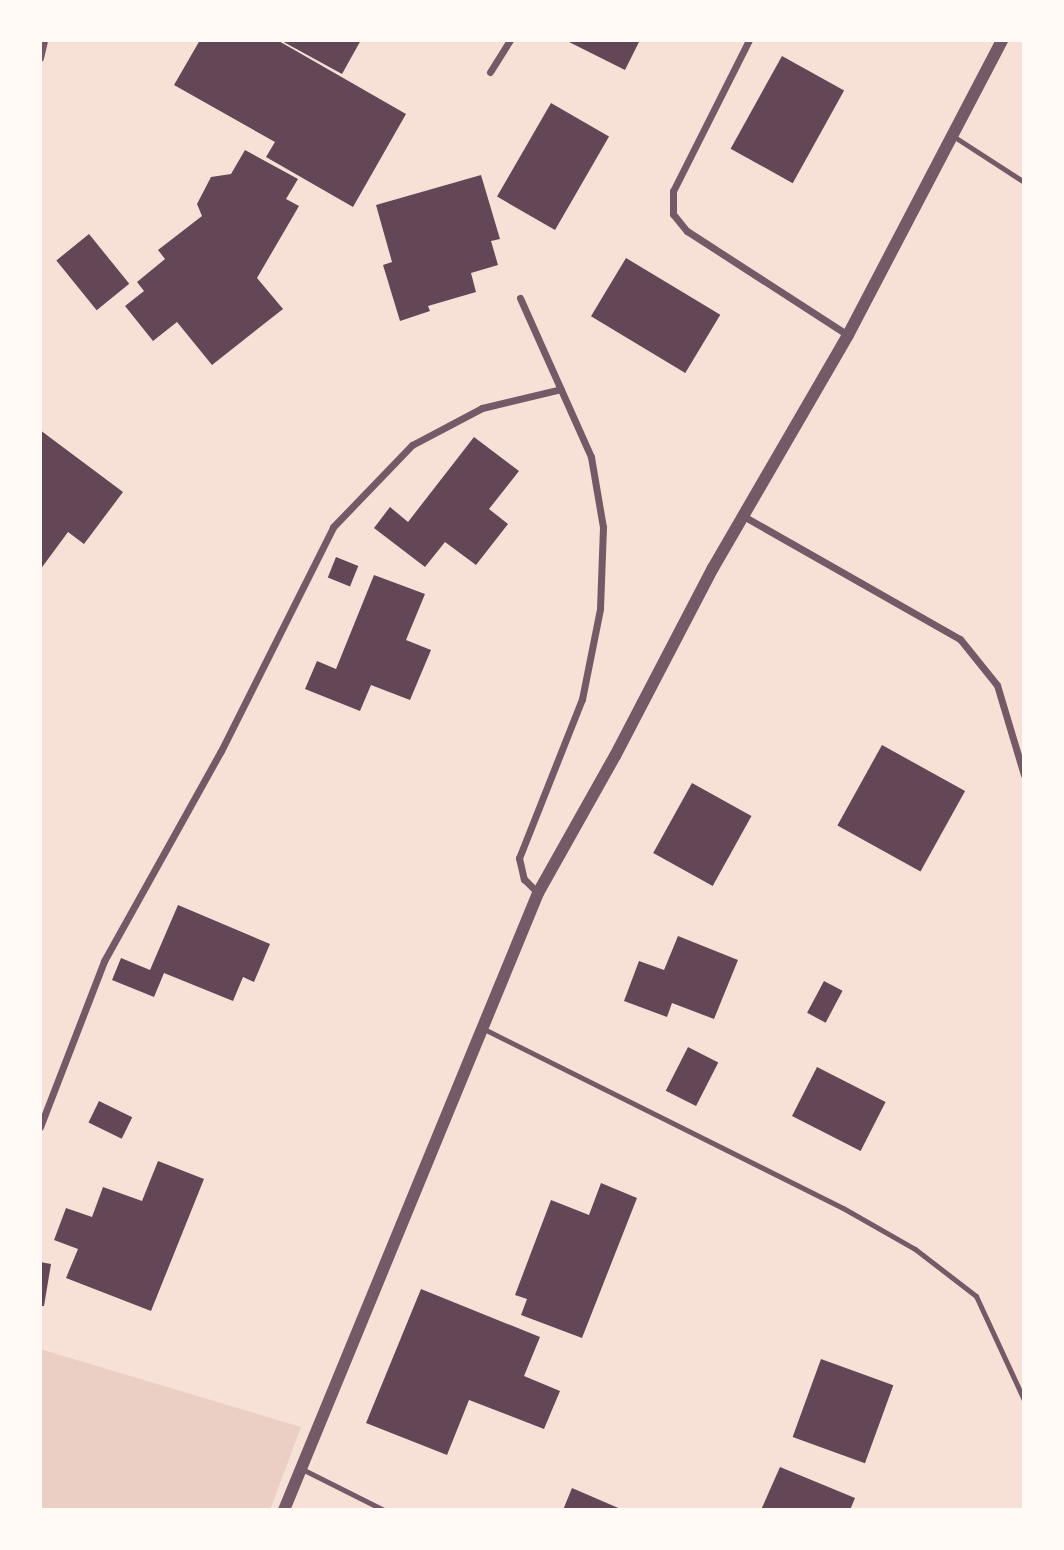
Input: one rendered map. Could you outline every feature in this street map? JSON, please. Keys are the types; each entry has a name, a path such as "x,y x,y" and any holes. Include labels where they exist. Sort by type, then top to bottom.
{"street":[{"path":"40,58 44,40"},
{"path":"490,72 510,40"},
{"path":"749,40 673,191 673,214 687,231 848,335"},
{"path":"284,1510 538,893 615,756 712,568 745,517 848,335 1002,40"},
{"path":"520,298 591,457 603,527 600,596 582,699 519,858 524,879 538,893"},
{"path":"40,1127 104,961 221,751 333,527 412,445 482,408 561,389"},
{"path":"745,517 960,639 998,685 1024,775"}],"lane":[{"path":"952,136 1024,182"},
{"path":"481,1028 843,1208 915,1250 976,1296 1024,1400"},
{"path":"300,1468 384,1510"}],"shaded area":[{"path":"40,1349 301,1427 270,1510 40,1510"}],"building":[{"path":"200,40 277,40 406,114 353,207 266,157 275,142 174,85"},
{"path":"280,40 361,40 342,74"},
{"path":"565,40 640,40 625,70"},
{"path":"782,56 844,90 793,183 731,149"},
{"path":"551,103 609,136 555,230 497,197"},
{"path":"245,150 298,179 286,199 299,206 257,278 283,309 212,365 177,322 153,341 125,306 144,291 137,282 165,259 158,250 202,216 197,204 211,177 231,174"},
{"path":"481,175 500,239 491,241 498,265 471,273 476,292 428,306 430,311 400,321 383,265 392,262 376,205"},
{"path":"89,234 129,284 97,310 56,260"},
{"path":"626,258 720,315 685,373 591,316"},
{"path":"40,430 123,492 84,544 68,532 40,570"},
{"path":"474,437 519,471 489,509 508,524 476,565 445,542 425,567 374,528 390,507 408,522"},
{"path":"336,557 358,566 350,586 328,577"},
{"path":"374,575 425,594 406,640 431,650 410,700 371,685 360,711 305,689 317,661 336,669"},
{"path":"882,745 965,791 920,872 837,825"},
{"path":"692,783 751,816 713,886 653,853"},
{"path":"178,905 270,944 254,982 243,977 233,1001 164,973 154,997 112,980 121,958 150,970"},
{"path":"678,936 738,960 714,1019 672,1003 667,1017 624,1001 639,961 664,970"},
{"path":"824,981 843,991 826,1023 807,1013"},
{"path":"688,1047 718,1062 696,1106 666,1091"},
{"path":"817,1067 886,1102 861,1151 792,1116"},
{"path":"99,1101 132,1117 122,1139 88,1123"},
{"path":"158,1161 204,1179 151,1311 66,1278 78,1249 54,1240 66,1208 92,1217 103,1187 142,1201"},
{"path":"601,1183 637,1198 582,1338 521,1315 527,1299 515,1295 551,1200 589,1215"},
{"path":"40,1262 51,1264 44,1306 40,1306"},
{"path":"421,1289 540,1337 524,1376 560,1391 544,1429 469,1400 447,1455 366,1423"},
{"path":"821,1359 893,1385 865,1463 793,1437"},
{"path":"780,1467 855,1498 850,1510 761,1510"},
{"path":"572,1488 623,1510 563,1510"}]}
